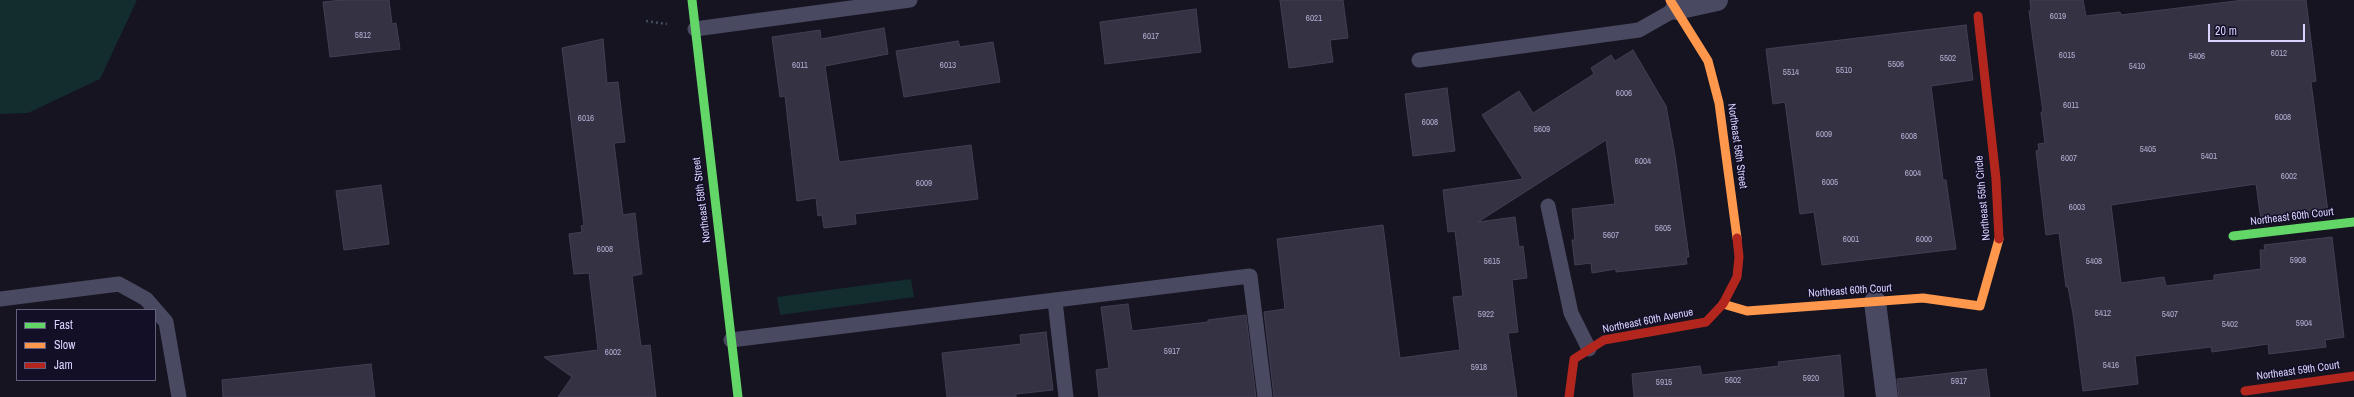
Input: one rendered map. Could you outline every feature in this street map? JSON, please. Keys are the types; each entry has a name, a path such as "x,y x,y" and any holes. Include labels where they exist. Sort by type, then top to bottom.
{"street":[{"name":"Northeast 58th Street","path":"692,0 730,340 738,397"},
{"path":"1673,4 1717,0"},
{"name":"Northeast 56th Street","path":"1673,4 1708,61 1719,103 1739,257 1736,277 1723,304"},
{"name":"Northeast 55th Circle","path":"1978,16 1996,179 1999,243 1980,306"},
{"name":"Northeast 60th Court","path":"2233,236 2354,222"},
{"name":"Northeast 60th Court","path":"1723,304 1747,311 1923,298 1980,306"},
{"path":"1875,302 1887,397"},
{"name":"Northeast 60th Avenue","path":"1569,397 1574,359 1589,349 1604,340 1706,322 1723,304"},
{"name":"Northeast 59th Court","path":"2245,391 2354,376"}],"lane":[{"path":"695,29 910,0"},
{"path":"1419,60 1638,30 1673,4"},
{"path":"1548,206 1571,313 1589,349"},
{"path":"730,340 1250,276 1265,397"},
{"path":"0,299 119,284 146,299 155,309"},
{"path":"1055,301 1066,397"},
{"path":"156,310 166,322 179,397"}],"green space":[{"path":"0,0 137,0 100,79 28,113 0,114"},
{"path":"911,279 914,297 780,315 777,297"}],"building":[{"path":"342,0 389,0 392,24 396,23 400,49 330,57 323,2"},
{"path":"1280,0 1343,0 1348,38 1330,40 1333,62 1289,68"},
{"path":"2030,0 2083,0 2086,16 2120,12 2121,15 2244,0 2306,0 2316,81 2311,82 2328,212 2261,220 2256,184 2111,205 2121,283 2164,277 2166,286 2214,280 2214,275 2261,269 2260,250 2265,250 2264,245 2332,237 2344,337 2325,340 2326,347 2269,354 2268,344 2212,352 2211,347 2135,356 2138,384 2083,391 2073,314 2068,287 2066,287 2059,233 2046,235 2036,151 2039,150 2038,144 2045,143 2041,112 2043,112 2029,11 2031,10"},
{"path":"1196,9 1201,52 1105,64 1100,22"},
{"path":"1966,25 1973,80 1931,86 1943,180 1946,180 1956,249 1822,265 1814,212 1800,214 1785,102 1773,104 1766,49"},
{"path":"884,28 888,54 825,66 839,162 971,145 978,199 855,214 856,224 824,228 822,215 818,216 816,198 797,201 785,96 780,97 772,37 820,30 821,39"},
{"path":"603,39 607,83 618,82 625,142 614,143 623,215 635,213 642,274 632,276 641,346 650,345 656,397 558,397 572,377 544,357 598,350 589,273 574,274 569,234 582,232 581,226 584,225 562,48"},
{"path":"958,41 960,47 993,42 1000,82 904,97 896,51"},
{"path":"1633,50 1666,106 1675,155 1689,257 1686,257 1687,264 1616,272 1616,269 1592,273 1591,263 1575,265 1572,240 1575,240 1572,209 1615,204 1606,140 1478,222 1515,217 1519,247 1523,246 1527,278 1512,280 1518,332 1508,333 1517,397 1274,397 1264,312 1285,309 1277,239 1383,225 1400,358 1460,350 1453,297 1463,296 1455,231 1448,232 1443,190 1523,179 1482,115 1519,91 1533,113 1594,74 1591,68 1611,55 1615,61"},
{"path":"1447,88 1455,151 1413,156 1405,94"},
{"path":"381,185 389,244 344,250 336,191"},
{"path":"1128,304 1132,331 1208,322 1208,320 1246,315 1256,397 1099,397 1096,370 1109,368 1101,307"},
{"path":"1046,332 1053,390 1016,394 1016,397 947,397 942,353 1021,344 1020,335"},
{"path":"1840,355 1844,397 1634,397 1632,374 1700,366 1702,375 1779,366 1778,362"},
{"path":"371,364 375,397 223,397 222,380"},
{"path":"1986,369 1990,397 1899,397 1897,379"}],"traffic: fast":[{"path":"692,0 738,397"},
{"path":"2233,236 2354,222"}],"traffic: slow":[{"path":"1670,0 1708,61 1719,103 1737,238"},
{"path":"1723,304 1747,311 1923,298 1980,306 1999,239"}],"traffic: jam":[{"path":"1978,16 1996,179 1999,239"},
{"path":"1569,397 1574,359 1604,340 1706,322 1723,304 1737,277 1739,257 1737,238"},
{"path":"2245,391 2354,376"}]}
